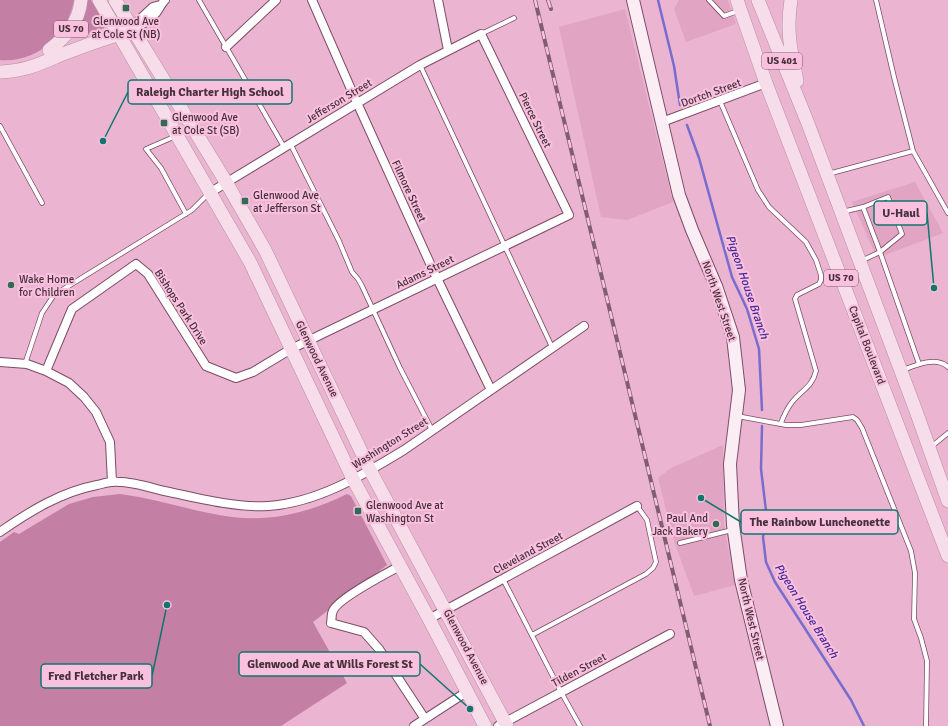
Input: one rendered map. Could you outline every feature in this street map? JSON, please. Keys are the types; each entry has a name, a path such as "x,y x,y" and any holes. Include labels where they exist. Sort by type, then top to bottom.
{"main road":[{"name":"US 70","path":"0,64 28,61 49,50 67,35 76,18 81,0"},
{"name":"Glenwood Avenue","path":"100,0 250,262 353,479 468,691 485,726"},
{"name":"Glenwood Avenue","path":"115,0 226,182 265,250 370,470 484,682 503,724"},
{"name":"Capital Boulevard","path":"758,0 807,122 948,501"},
{"name":"US 70","path":"791,0 788,18 790,48 807,122"},
{"name":"Capital Boulevard","path":"739,5 766,83 948,556"},
{"path":"49,50 131,27"},
{"path":"0,72 30,68 117,31"},
{"path":"468,691 484,682"}],"street":[{"path":"226,47 276,0"},
{"name":"Filmore Street","path":"312,0 437,278 491,390"},
{"path":"438,0 448,50"},
{"name":"North West Street","path":"633,0 679,195 716,286 733,337 739,390 730,464 733,530 741,580 777,726"},
{"path":"131,27 141,26 157,12 162,2"},
{"name":"Jefferson Street","path":"211,192 420,65 481,34"},
{"name":"Pierce Street","path":"481,34 569,215"},
{"name":"Dortch Street","path":"662,122 766,83"},
{"name":"Adams Street","path":"291,348 569,215"},
{"name":"Bishops Park Drive","path":"46,371 72,309 136,264 148,274 206,366 236,378 253,372 291,348"},
{"name":"Washington Street","path":"0,532 43,504 64,494 85,487 112,482 244,506 268,506 305,499 353,479 404,450 584,326"},
{"path":"0,362 25,364 46,371 69,383 84,397 96,412 110,442 112,482"},
{"name":"Cleveland Street","path":"429,619 637,506"},
{"path":"400,566 361,588 341,602 333,610 331,623 364,632 379,649 425,719"},
{"name":"Tilden Street","path":"503,724 670,634"},
{"path":"414,726 468,691"}],"lane":[{"path":"199,0 226,47 287,145 339,241 352,272 362,286 372,310 432,430"},
{"path":"709,0 724,16 739,5"},
{"path":"876,0 913,151 948,213"},
{"path":"481,34 514,18"},
{"path":"420,65 553,348"},
{"path":"720,101 758,190 770,207 806,242 816,260 822,280 819,284 797,295 795,299 816,371 814,380 794,399 787,409 781,423"},
{"path":"0,126 42,203"},
{"path":"178,136 146,149 161,168 186,214"},
{"path":"826,175 913,151"},
{"path":"25,364 42,313 54,295 186,214 211,192"},
{"path":"840,213 888,198 898,223 902,234 880,252 859,262"},
{"path":"863,207 877,239 880,252 919,364"},
{"path":"888,214 893,211"},
{"path":"893,227 898,223"},
{"path":"900,371 919,364 937,362 945,364 948,367"},
{"path":"736,416 801,425 853,417 862,428 911,551 915,573 914,620 921,638 927,661 926,726"},
{"path":"929,449 948,434"},
{"path":"532,635 646,574 653,568 656,562 647,520 637,506"},
{"path":"680,543 733,530"},
{"path":"503,579 580,726"}],"shaded area":[{"path":"0,0 74,0 71,13 65,25 49,44 38,52 26,57 14,60 0,60"},
{"path":"87,0 91,0 100,14 104,28 76,37 74,36 80,25"},
{"path":"679,0 728,0 736,24 686,42 674,9"},
{"path":"625,9 673,202 627,220 601,217 559,27"},
{"path":"915,182 943,233 877,258 852,202"},
{"path":"723,445 724,526 735,585 694,596 674,541 658,478 671,468"},
{"path":"120,494 218,515 247,518 277,517 305,511 347,494 351,496 387,565 313,622 347,683 281,726 0,726 0,542 14,532 19,534 69,504 93,497"}],"waterway":[{"name":"Pigeon House Branch","path":"658,0 674,66 680,105"},
{"name":"Pigeon House Branch","path":"687,125 699,158 732,277 747,309 759,349 762,410"},
{"name":"Pigeon House Branch","path":"762,426 761,469 767,519 763,537 766,562 775,582 851,700 864,726"}],"railway":[{"path":"535,0 710,726"},
{"path":"548,0 551,9"}],"place":[{"name":"Glenwood Ave at Cole St (NB)","path":"126,8"},
{"name":"Glenwood Ave at Cole St (SB)","path":"164,123"},
{"name":"Raleigh Charter High School","path":"103,141"},
{"name":"Glenwood Ave at Jefferson St","path":"245,201"},
{"name":"Wake Home for Children","path":"11,285"},
{"name":"U-Haul","path":"934,288"},
{"name":"The Rainbow Luncheonette","path":"701,498"},
{"name":"Glenwood Ave at Washington St","path":"358,511"},
{"name":"Paul And Jack Bakery","path":"716,524"},
{"name":"Fred Fletcher Park","path":"167,605"},
{"name":"Glenwood Ave at Wills Forest St","path":"470,709"}]}
